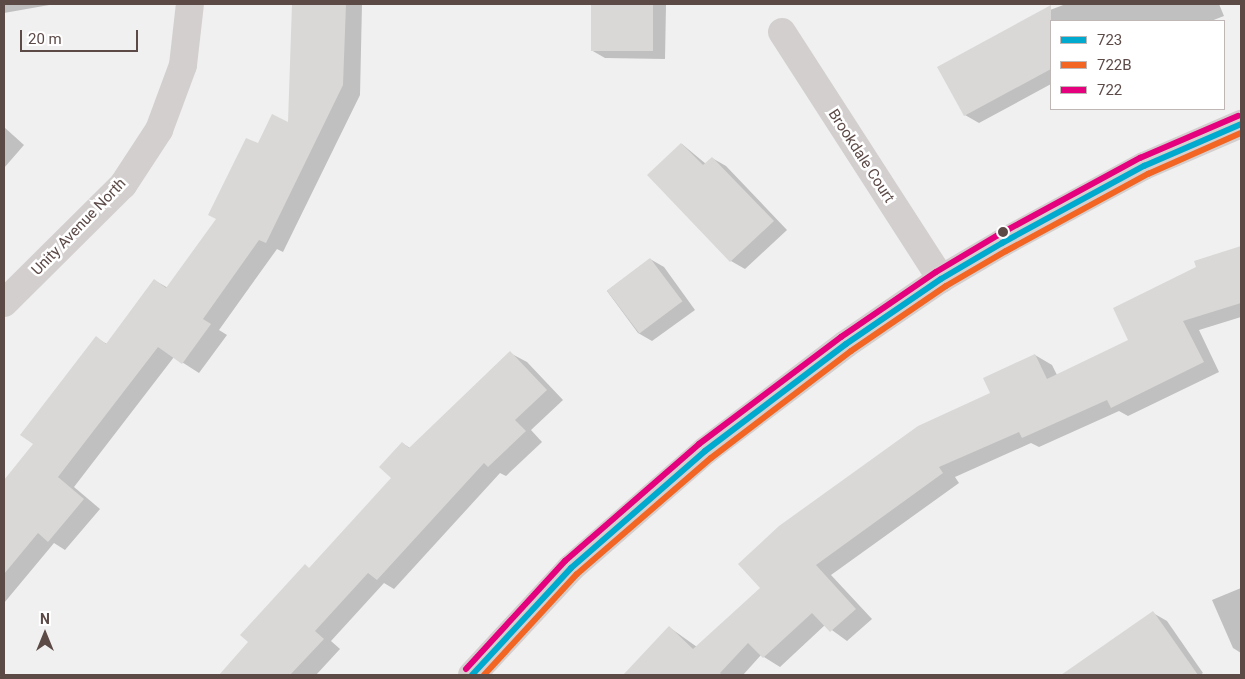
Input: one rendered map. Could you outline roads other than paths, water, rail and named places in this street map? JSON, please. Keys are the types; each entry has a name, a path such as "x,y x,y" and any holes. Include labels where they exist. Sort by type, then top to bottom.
{"street":[{"name":"Unity Avenue North","path":"4,303 123,185 159,130 184,65 190,4"},
{"name":"Brookdale Court","path":"782,32 941,279"},
{"path":"472,675 571,568 705,451 846,344 941,279 1144,166 1241,124"}]}
